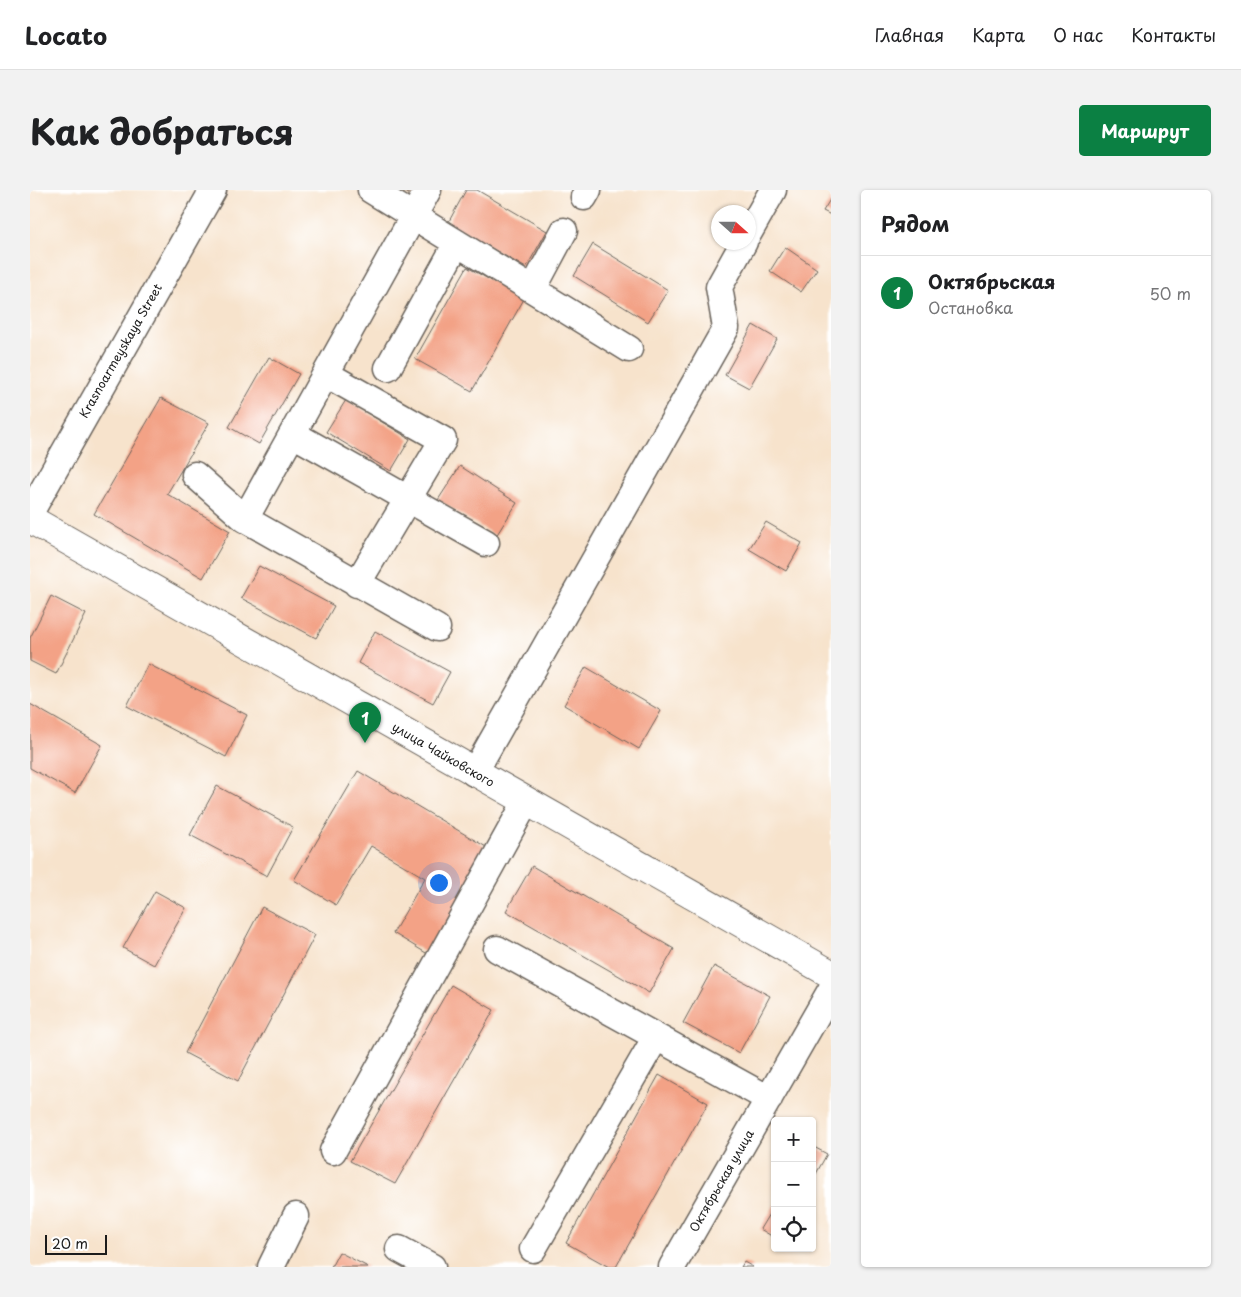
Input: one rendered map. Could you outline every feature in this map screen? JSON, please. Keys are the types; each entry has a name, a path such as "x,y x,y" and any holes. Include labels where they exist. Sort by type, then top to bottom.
{"main road":[{"name":"улица Чайковского","path":"30,519 474,773 831,974"}],"street":[{"name":"Krasnoarmeyskaya Street","path":"30,513 213,190"},
{"path":"371,190 630,348"},
{"path":"245,519 428,190"},
{"path":"756,220 773,190"},
{"path":"533,289 564,231"},
{"path":"388,368 457,243"},
{"path":"474,773 726,328 719,287 740,250"},
{"path":"326,374 443,440 357,584"},
{"path":"293,434 486,543"},
{"path":"195,475 245,519 437,628"},
{"path":"333,1151 526,802"},
{"path":"497,949 769,1099"},
{"name":"Октябрьская улица","path":"672,1267 831,990"},
{"path":"533,1249 656,1037"},
{"path":"271,1267 296,1216"},
{"path":"399,1249 432,1267"}],"building":[{"path":"402,190 415,190 412,196"},
{"path":"466,190 477,190 547,231 526,268 448,223"},
{"path":"831,198 831,215 823,211"},
{"path":"593,244 668,290 648,322 574,276"},
{"path":"785,247 817,269 801,292 770,271"},
{"path":"467,267 524,299 472,391 415,359"},
{"path":"753,325 777,339 749,388 725,375"},
{"path":"269,357 299,374 259,444 229,427"},
{"path":"161,398 209,423 167,494 230,531 203,578 94,514"},
{"path":"346,400 410,439 391,471 326,432"},
{"path":"460,466 517,503 496,536 438,500"},
{"path":"766,522 802,543 786,571 749,549"},
{"path":"259,566 334,606 316,638 241,598"},
{"path":"51,596 86,614 56,674 30,661 30,638"},
{"path":"375,631 450,672 433,703 358,663"},
{"path":"148,664 247,715 226,757 127,706"},
{"path":"586,667 661,711 639,749 564,705"},
{"path":"30,704 102,745 75,793 30,768"},
{"path":"358,771 498,854 436,959 393,933 425,878 371,846 336,905 294,880"},
{"path":"217,786 293,827 267,876 190,835"},
{"path":"532,866 674,949 649,993 506,911"},
{"path":"155,891 186,908 154,965 123,948"},
{"path":"262,907 315,935 238,1081 185,1053"},
{"path":"714,966 770,996 739,1053 683,1023"},
{"path":"451,985 494,1010 395,1184 350,1161"},
{"path":"659,1075 708,1103 616,1267 609,1267 566,1243"},
{"path":"816,1148 827,1154 816,1174"},
{"path":"771,1211 771,1236 760,1229"},
{"path":"339,1252 368,1267 331,1267"},
{"path":"744,1262 753,1267 741,1267"}],"place":[{"name":"Октябрьская","path":"365,743"}]}
